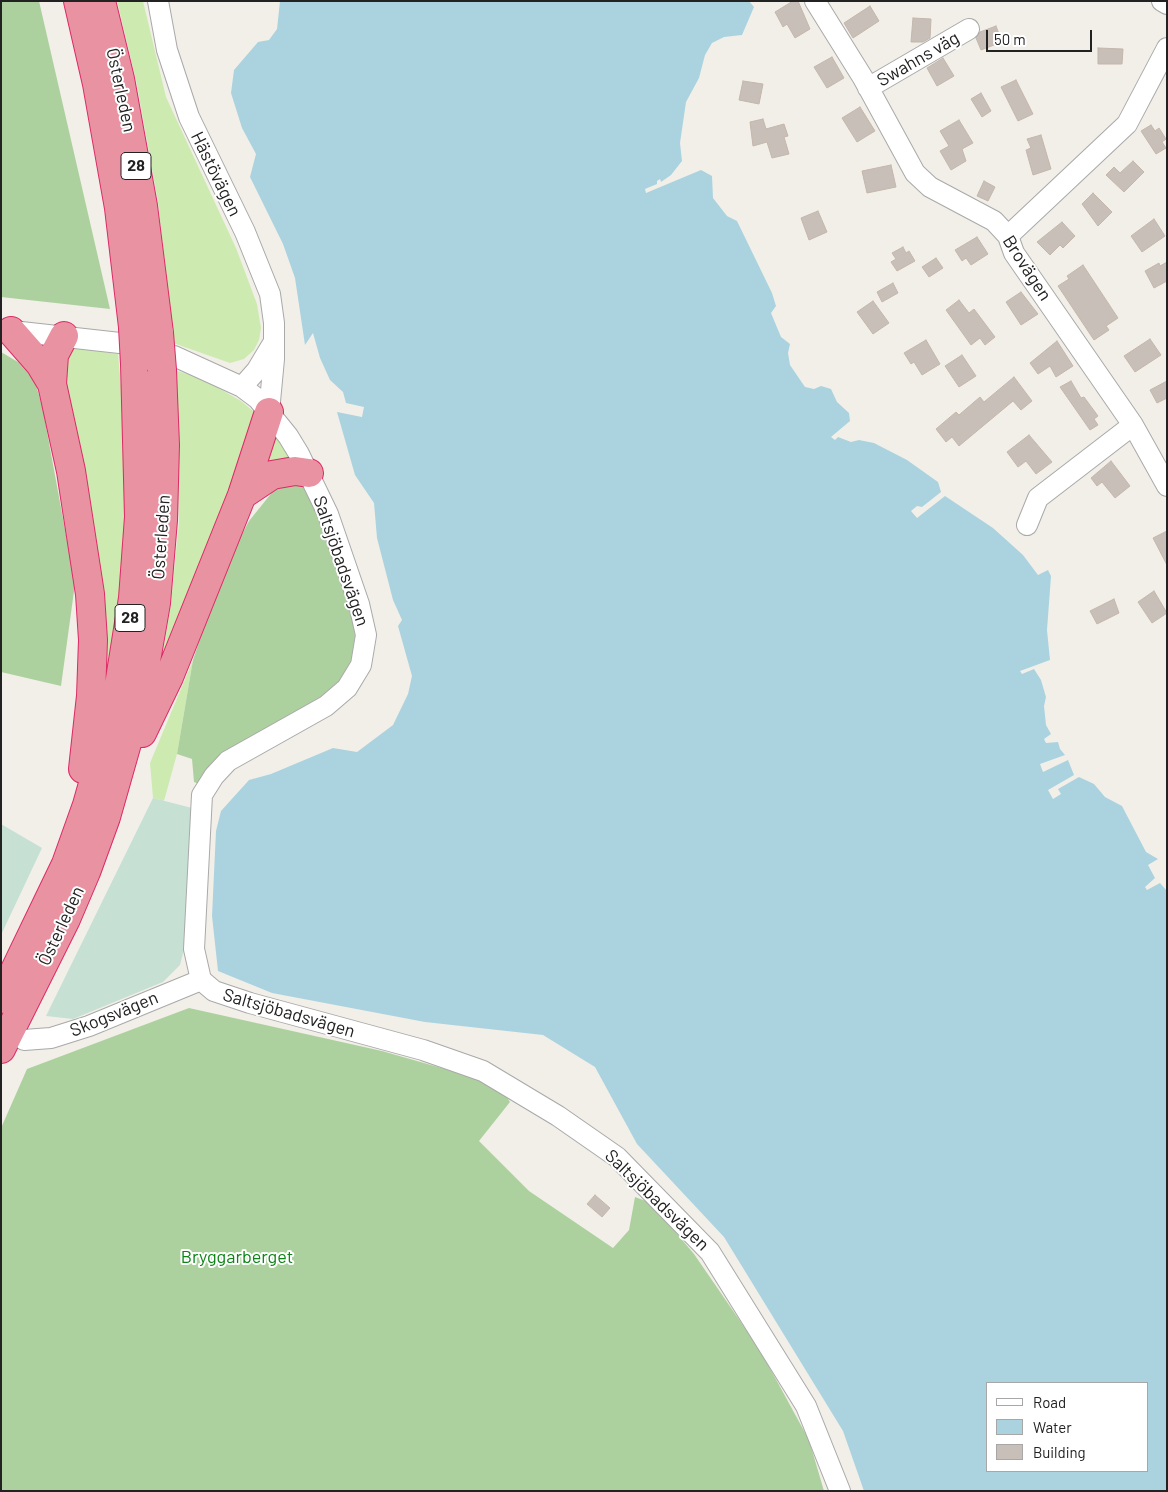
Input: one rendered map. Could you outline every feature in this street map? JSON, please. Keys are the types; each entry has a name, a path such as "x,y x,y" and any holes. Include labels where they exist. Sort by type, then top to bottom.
{"highway":[{"name":"Österleden","path":"1,999 66,864 86,805 117,698 133,598 139,517 139,443 129,345 119,208 97,84 78,1"},
{"name":"Österleden","path":"13,1045 99,836 117,781 139,701 156,603 163,520 168,363 159,333 143,206 120,79 101,1"},
{"path":"6,330 40,364 52,384"},
{"path":"64,336 54,355 52,384 72,480 90,594 93,640 91,696 86,750 66,864"},
{"path":"117,781 169,677 242,495 269,412"},
{"path":"242,495 272,476 295,471 309,474"}],"street":[{"name":"Hästövägen","path":"158,1 168,50 189,117 244,232 270,294 274,323 272,345 274,359 269,412"},
{"name":"Brovägen","path":"815,1 868,88 915,173 930,187 994,222 1008,236 1014,253 1133,425 1167,486"},
{"path":"1162,1 1167,4"},
{"name":"Swahns väg","path":"868,88 969,29"},
{"path":"1008,236 1127,124 1167,48"},
{"path":"6,330 129,345"},
{"name":"Hästövägen","path":"242,387 257,370 272,345"},
{"name":"Saltsjöbadsvägen","path":"168,363 242,387 269,412 300,454 328,514 359,604 366,635 361,665 347,688 326,706 228,761 214,776 202,795 194,950 201,980 214,991 250,1003 423,1050 483,1071 558,1116 618,1157 710,1252 806,1406 840,1491"},
{"path":"1026,526 1038,498 1133,425"},
{"name":"Skogsvägen","path":"13,1045 51,1038 89,1026 201,980"}],"green space":[{"path":"1,1 39,1 110,309 1,297"},
{"path":"117,1 143,1 166,97 236,248 257,304 261,328 259,340 254,350 244,359 230,363 173,343 158,202 136,80"},
{"path":"72,347 118,354 126,441 126,514 120,594 104,683 61,376 62,361"},
{"path":"1,352 18,362 35,381 43,410 75,584 61,686 1,672"},
{"path":"175,370 203,379 241,401 253,411 255,423 228,502 160,671 171,603 179,521"},
{"path":"273,432 296,465 257,475"},
{"path":"292,481 302,482 310,491 351,610 355,636 352,659 340,680 315,702 225,751 211,764 199,784 194,782 192,759 177,754 193,660 223,570 249,521 274,490"},
{"path":"193,660 177,754 164,801 153,798 150,763"},
{"path":"153,798 192,808 185,945 180,965 163,982 73,1019 46,1016"},
{"path":"1,824 42,848 1,935"},
{"name":"Bryggarberget","path":"189,1008 382,1051 473,1077 505,1094 510,1102 479,1141 529,1191 613,1248 629,1230 635,1197 651,1203 694,1254 760,1350 809,1440 824,1491 1,1491 1,1128 27,1069"}],"water":[{"path":"280,1 749,1 754,7 742,35 724,37 712,43 705,55 699,78 686,102 680,143 682,161 671,175 661,182 660,179 657,181 657,184 645,189 646,193 701,170 712,176 713,198 727,216 737,221 772,293 776,306 771,313 781,337 790,344 788,353 790,365 805,387 814,389 821,386 831,389 837,402 849,413 850,421 831,437 835,440 838,437 851,442 859,440 874,443 907,460 938,482 941,492 922,507 917,506 911,511 917,518 945,496 993,528 1023,555 1038,575 1048,570 1051,576 1047,630 1050,660 1020,671 1022,674 1034,669 1041,680 1046,697 1044,706 1046,725 1051,734 1044,739 1046,743 1058,742 1060,749 1065,755 1040,764 1043,772 1068,760 1074,775 1048,790 1053,799 1061,794 1058,789 1079,777 1094,784 1105,797 1122,806 1146,852 1158,859 1148,865 1155,878 1145,887 1147,890 1160,883 1167,891 1167,1491 864,1491 843,1431 724,1237 637,1144 595,1067 543,1035 425,1022 272,993 218,971 212,916 216,831 221,811 249,780 271,774 333,748 357,752 393,725 408,694 412,676 398,626 402,620 393,600 377,538 374,503 355,475 337,412 362,417 364,407 346,403 343,392 330,380 320,358 313,333 305,345 295,278 283,244 250,177 256,154 242,128 231,93 234,70 258,42 269,40 277,29"}],"building":[{"path":"793,1 798,1 810,29 795,38 787,24 783,27 775,12"},
{"path":"870,6 879,21 853,38 844,23"},
{"path":"913,18 931,19 930,38 923,42 911,42"},
{"path":"996,26 1002,42 981,50 976,38 980,32"},
{"path":"1098,48 1123,49 1122,64 1098,64"},
{"path":"832,57 844,78 827,88 814,67"},
{"path":"943,58 954,76 937,86 927,68"},
{"path":"1016,80 1033,114 1018,121 1001,87"},
{"path":"743,81 763,84 759,104 739,100"},
{"path":"981,93 991,111 982,117 971,99"},
{"path":"860,107 875,131 857,142 842,118"},
{"path":"763,119 766,129 784,124 788,136 784,137 789,154 772,158 767,142 753,146 750,122"},
{"path":"959,120 973,143 962,149 966,161 951,170 940,151 949,146 940,131"},
{"path":"1151,125 1155,131 1159,128 1166,139 1162,142 1166,148 1156,154 1141,131"},
{"path":"1041,135 1051,169 1033,175 1026,150 1031,148 1027,139"},
{"path":"1133,161 1144,172 1124,192 1106,175 1114,167 1120,173"},
{"path":"891,165 896,187 867,193 862,171"},
{"path":"984,181 995,187 988,201 977,196"},
{"path":"1093,193 1112,212 1098,226 1082,204"},
{"path":"818,211 827,232 809,240 801,218"},
{"path":"1154,219 1165,236 1142,252 1131,236"},
{"path":"1062,222 1075,236 1063,248 1060,245 1050,255 1037,242"},
{"path":"977,237 988,254 971,265 966,258 962,261 955,250"},
{"path":"903,247 906,253 909,251 915,261 897,271 891,262 896,259 892,253"},
{"path":"936,258 943,268 929,277 922,267"},
{"path":"1167,262 1167,281 1154,288 1145,271 1159,263 1160,266"},
{"path":"1083,265 1118,318 1106,326 1109,330 1094,340 1058,286 1069,279 1067,276"},
{"path":"893,283 898,293 882,302 877,292"},
{"path":"1021,292 1038,314 1021,325 1006,302"},
{"path":"959,300 969,313 974,309 995,337 985,345 980,338 971,345 946,310"},
{"path":"873,301 889,323 873,334 857,312"},
{"path":"1150,339 1161,355 1135,372 1124,356"},
{"path":"926,340 940,364 922,375 914,362 911,364 904,353"},
{"path":"1057,341 1073,366 1056,377 1050,366 1038,374 1030,363"},
{"path":"962,355 976,376 959,387 945,366"},
{"path":"1014,377 1032,401 1021,410 1013,401 959,446 952,437 946,442 936,429 956,412 959,415 980,397 984,402"},
{"path":"1071,381 1081,398 1084,397 1098,416 1094,419 1098,425 1090,430 1060,387"},
{"path":"1167,381 1167,398 1157,403 1150,390"},
{"path":"1029,435 1052,462 1036,474 1026,461 1018,467 1007,452"},
{"path":"1111,461 1130,486 1115,498 1102,482 1097,486 1091,478"},
{"path":"1167,531 1167,565 1153,538"},
{"path":"1154,591 1167,613 1152,623 1138,602"},
{"path":"1114,599 1119,613 1097,624 1090,611"},
{"path":"595,1195 610,1208 602,1217 587,1204"}]}
